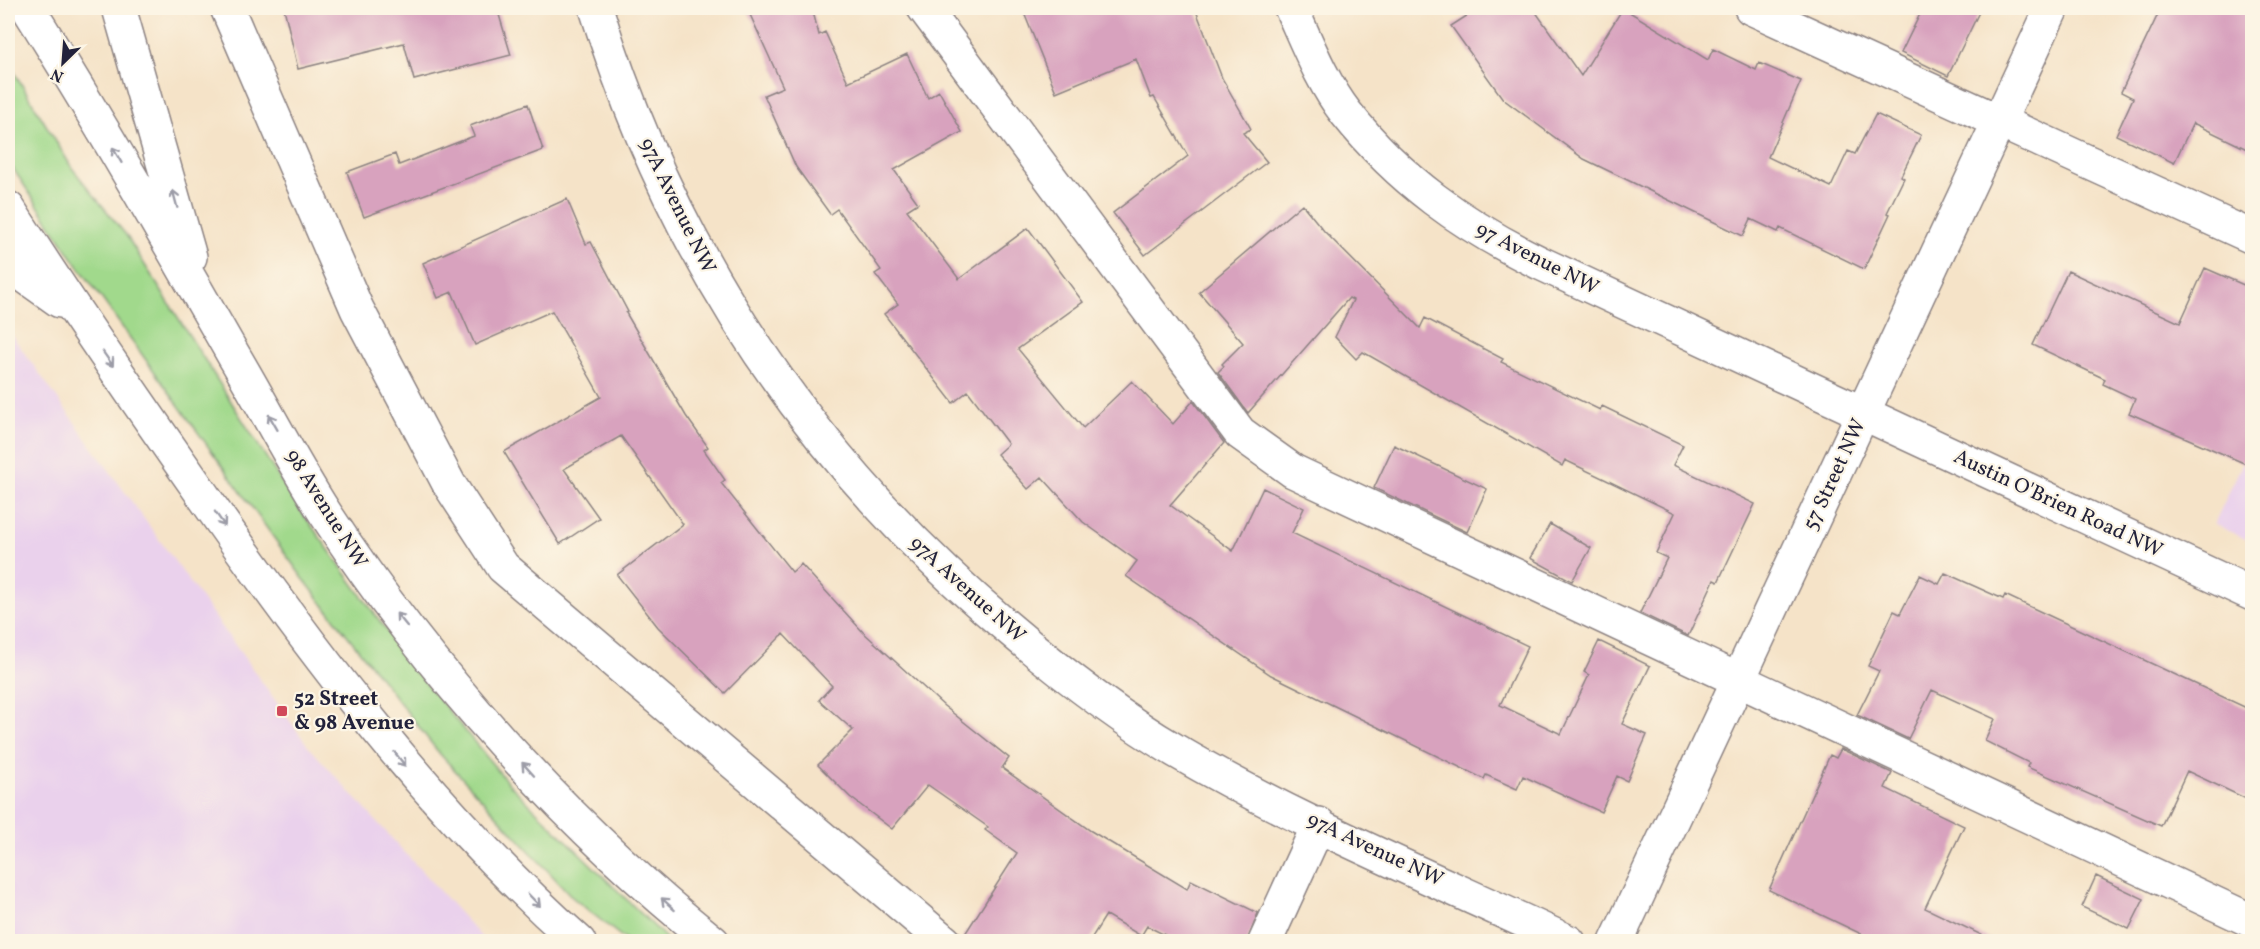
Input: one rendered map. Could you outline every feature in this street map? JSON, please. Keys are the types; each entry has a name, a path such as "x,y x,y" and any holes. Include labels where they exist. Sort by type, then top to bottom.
{"street":[{"name":"98 Avenue NW","path":"28,8 200,296 324,512 387,601 484,721 541,783 602,845 713,942"},
{"path":"119,8 168,171 200,296"},
{"path":"227,8 357,309 449,484 503,567 945,942"},
{"name":"97A Avenue NW","path":"596,8 652,159 689,238 727,304 785,391 887,516 957,585 1038,654 1110,709 1175,750 1249,791 1569,942"},
{"path":"924,8 1240,433 1293,471 1738,682 2253,921"},
{"name":"97 Avenue NW","path":"1291,8 1312,55 1345,112 1392,165 1448,212 1540,263 1863,414"},
{"path":"1751,8 2253,237"},
{"name":"57 Street NW","path":"1616,942 2052,8"},
{"path":"8,14 62,62"},
{"path":"8,208 74,311 291,621 400,759 541,908 579,942"},
{"path":"8,264 74,311"},
{"name":"Austin O'Brien Road NW","path":"1863,414 2253,594"},
{"path":"1265,942 1319,824"}],"shaded area":[{"path":"8,330 308,746 485,941 8,941"},
{"path":"2252,443 2252,542 2214,524"}],"green space":[{"path":"8,62 72,168 126,235 293,500 415,670 509,784 669,941 627,941 573,898 439,753 302,577 74,260 8,161"}],"building":[{"path":"284,8 497,8 511,55 414,80 404,43 298,69"},
{"path":"747,8 812,8 819,35 825,32 848,82 907,54 928,98 939,91 962,132 894,170 918,203 907,210 959,279 1028,228 1083,302 1018,349 1083,428 1132,381 1173,424 1193,401 1224,443 1170,505 1233,551 1263,488 1304,508 1292,533 1528,646 1500,705 1561,734 1589,675 1584,672 1599,641 1650,666 1622,724 1647,735 1627,781 1617,776 1601,812 1523,776 1517,789 1486,775 1484,779 1271,675 1126,576 1137,561 1083,522 1042,477 1028,489 997,454 1008,444 968,391 953,403 884,314 898,304 875,274 881,270 837,209 830,214 796,167 764,95 783,87"},
{"path":"1022,8 1195,8 1222,78 1251,129 1243,133 1267,162 1145,255 1113,213 1188,156 1154,97 1151,98 1136,59 1056,92"},
{"path":"1479,8 1533,8 1581,76 1623,8 1708,60 1713,49 1756,70 1759,63 1801,81 1768,157 1831,187 1848,151 1855,154 1876,114 1921,135 1901,176 1904,178 1887,213 1890,214 1864,269 1780,228 1778,232 1751,219 1743,236 1584,159 1503,99 1451,26"},
{"path":"1923,8 1981,8 1948,76 1901,53"},
{"path":"2161,8 2253,8 2253,152 2193,123 2174,163 2116,135 2133,98 2121,92"},
{"path":"528,104 543,150 364,217 347,172 395,154 399,165 474,136 470,126"},
{"path":"567,199 586,244 591,242 628,312 626,313 686,416 708,447 704,450 725,480 721,483 792,572 801,564 863,632 944,706 1009,758 1002,768 1091,831 1187,889 1191,880 1258,913 1247,942 1179,942 1147,926 1141,936 1106,915 1089,942 963,942 963,937 1017,853 985,830 988,827 928,785 892,829 850,797 818,765 853,730 819,700 832,686 783,634 725,693 658,627 617,575 683,524 621,436 564,469 599,518 560,544 504,452 601,397 552,311 475,345 452,292 438,298 423,263"},
{"path":"1302,204 1324,231 1420,328 1425,318 1503,359 1501,362 1600,410 1602,406 1683,445 1673,465 1755,504 1718,582 1714,580 1688,636 1640,613 1667,558 1656,553 1675,513 1565,460 1562,466 1363,352 1356,359 1335,337 1353,300 1349,298 1248,413 1218,372 1224,366 1222,364 1243,343 1199,292"},
{"path":"2205,268 2253,289 2253,467 2129,413 2135,399 2103,384 2105,379 2033,345 2068,271 2180,323"},
{"path":"1394,445 1487,489 1467,532 1374,488"},
{"path":"1550,524 1591,548 1572,581 1530,558"},
{"path":"1945,573 2003,599 2005,595 2253,711 2253,802 2187,771 2161,826 2027,767 2029,763 1985,741 1995,719 1932,690 1908,739 1857,715 1879,671 1868,666 1894,611 1900,614 1920,575 1939,584"},
{"path":"1841,749 1892,773 1885,788 1964,826 1925,908 1996,942 1878,942 1769,890 1830,755 1836,758"},
{"path":"2096,876 2144,899 2129,929 2082,907"}],"place":[{"name":"52 Street & 98 Avenue","path":"282,711"}]}
